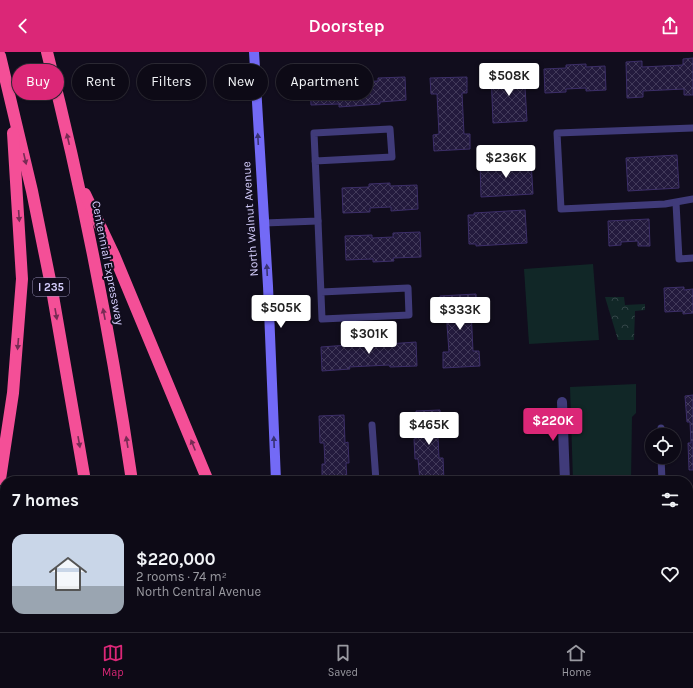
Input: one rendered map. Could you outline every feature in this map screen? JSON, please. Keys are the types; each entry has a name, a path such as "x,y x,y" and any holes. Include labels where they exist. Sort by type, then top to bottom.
{"highway":[{"name":"Centennial Expressway","path":"47,52 77,177 108,335 131,476"},
{"name":"I 235","path":"0,56 10,94 52,290 84,476"},
{"path":"0,476 13,393 22,279 10,94"},
{"path":"77,177 114,255 206,476"}],"main road":[{"name":"North Walnut Avenue","path":"254,52 255,90 264,223 276,476"}],"street":[{"path":"562,402 565,476"}],"lane":[{"path":"693,128 557,133 560,209 676,203 693,199"},
{"path":"315,162 392,156 390,129 314,133 315,162 322,319 409,315 408,288 321,292"},
{"path":"676,203 679,259 693,258"},
{"path":"264,223 318,221"},
{"path":"372,425 376,476"},
{"path":"661,464 662,476"}],"green space":[{"path":"593,264 599,340 529,344 524,269"},
{"path":"605,297 624,297 625,305 645,304 645,310 635,311 634,340 618,340"},
{"path":"636,384 636,413 632,417 631,476 573,476 570,387"}],"building":[{"path":"693,58 693,95 684,95 684,89 643,91 643,97 627,98 626,62 642,61 642,67 683,65 683,59"},
{"path":"586,64 586,67 605,66 606,90 586,91 586,88 566,89 566,92 545,93 544,69 566,68 566,65"},
{"path":"524,70 527,121 493,123 491,72"},
{"path":"405,77 406,100 380,102 380,104 339,107 339,104 311,105 311,100 373,100 373,81 378,81 378,78"},
{"path":"467,77 467,93 462,93 464,134 470,134 470,149 434,151 433,135 439,134 437,94 431,94 430,78"},
{"path":"677,155 679,188 628,191 626,158"},
{"path":"531,161 533,194 481,197 480,163"},
{"path":"390,183 390,186 417,185 418,209 391,211 391,207 370,208 370,212 343,213 342,188 369,187 369,184"},
{"path":"525,210 527,243 476,246 476,244 469,244 468,215 474,215 474,213"},
{"path":"649,219 650,246 638,246 638,241 621,242 621,245 609,246 608,221"},
{"path":"420,232 421,257 393,258 394,261 373,262 373,259 346,260 345,236 372,235 372,238 393,237 393,233"},
{"path":"684,287 684,290 693,289 693,313 683,314 683,311 665,312 664,288"},
{"path":"476,294 477,310 471,310 473,351 479,351 480,366 443,368 443,352 449,352 446,311 440,311 440,296"},
{"path":"388,341 388,344 416,342 417,366 390,367 389,365 349,367 350,369 322,371 321,347 348,345 347,343"},
{"path":"693,395 693,470 689,470 688,443 691,443 690,422 687,422 685,396"},
{"path":"440,410 442,437 438,437 439,458 443,458 444,476 420,476 418,459 415,459 414,439 417,438 416,411"},
{"path":"344,415 345,443 348,442 349,463 346,463 347,476 322,476 322,464 325,464 324,443 320,443 319,416"}]}
